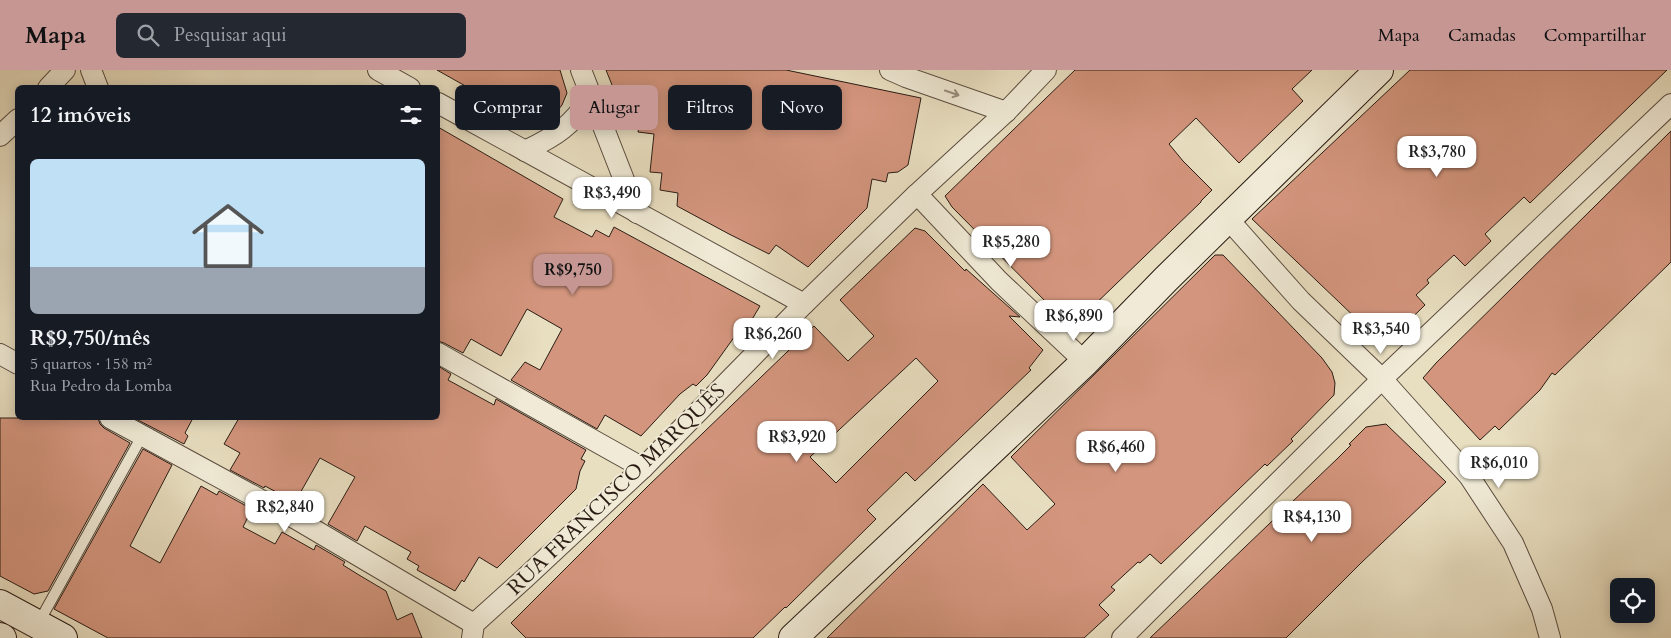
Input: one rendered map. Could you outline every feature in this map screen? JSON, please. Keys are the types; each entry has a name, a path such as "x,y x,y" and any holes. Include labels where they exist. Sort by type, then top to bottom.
{"main road":[{"path":"793,638 1085,362 1166,279 1379,70"},
{"path":"0,604 63,638"}],"street":[{"path":"51,85 66,70"},
{"path":"91,70 97,85"},
{"path":"378,70 405,85"},
{"path":"581,70 587,85"},
{"path":"890,70 1006,112"},
{"name":"RUA FRANCISCO MARQUÊS","path":"473,631 526,578 643,468 804,304 917,194 1006,112 1046,70"},
{"path":"440,104 804,304"},
{"path":"1122,638 1382,379 1671,104"},
{"path":"0,136 15,122"},
{"path":"525,151 548,140 570,124"},
{"path":"605,130 637,213"},
{"path":"917,194 999,281 1085,362"},
{"path":"1228,219 1301,301 1382,379 1469,476 1513,543 1542,610 1550,638"},
{"path":"0,354 15,362"},
{"path":"440,354 643,468"},
{"path":"114,420 296,519 473,631"}],"lane":[{"path":"38,625 142,436"}],"building":[{"path":"437,70 560,70 567,93 560,108 560,85 464,85"},
{"path":"606,70 786,70 921,98 908,165 898,172 888,173 886,182 872,179 867,208 808,267 776,245 769,254 677,206 678,193 660,190 662,173 650,172 654,134 638,132 638,130 658,130 658,85 612,85"},
{"path":"1075,70 1312,70 1292,89 1303,101 1239,163 1196,118 1169,144 1212,190 1086,313 1082,309 1066,324 1061,323 1048,311 1052,308 952,207 945,196"},
{"path":"1410,70 1667,70 1530,203 1524,197 1485,234 1491,241 1465,266 1454,255 1427,280 1429,283 1416,295 1425,305 1384,345 1252,219"},
{"path":"440,128 563,199 554,217 592,237 596,230 609,237 614,227 760,306 748,326 746,324 737,337 735,336 707,375 696,386 693,384 680,394 641,436 605,415 597,429 511,380 525,362 540,370 562,329 527,309 501,356 471,339 463,353 440,342"},
{"path":"1671,131 1671,262 1555,375 1552,373 1540,390 1499,430 1495,426 1480,440 1423,378"},
{"path":"915,228 925,231 965,271 966,269 1020,317 1009,316 1043,350 1029,368 1031,370 915,481 906,472 867,510 876,519 753,638 526,638 511,623 648,486 814,326 848,361 874,336 840,300","holes":["916,358 938,381 836,483 810,457"]},
{"path":"1215,255 1223,255 1322,358 1332,372 1335,383 1334,395 1291,439 1293,441 1267,466 1265,464 1161,564 1150,554 1140,563 1138,562 1111,587 1115,590 1099,605 1109,615 1084,638 827,638 983,484 1027,530 1055,504 1011,457"},
{"path":"440,367 451,374 448,380 494,405 496,399 586,450 581,459 585,461 580,471 576,489 497,568 479,557 464,582 462,580 455,591 417,570 419,566 407,559 411,552 365,526 357,541 328,524 355,477 320,458 295,502 230,470 240,453 224,444 238,420 440,420"},
{"path":"0,418 15,418 15,420 99,420 104,428 130,443 48,591 34,594 0,576"},
{"path":"138,420 192,420 185,433 188,436 184,444"},
{"path":"1386,424 1446,482 1286,638 1150,638 1338,458 1366,427"},
{"path":"143,449 172,465 130,546 160,563 201,486 217,495 219,491 252,509 243,527 275,544 282,532 314,550 316,545 345,562 343,565 386,591 397,620 412,613 422,638 108,638 54,609"}]}
